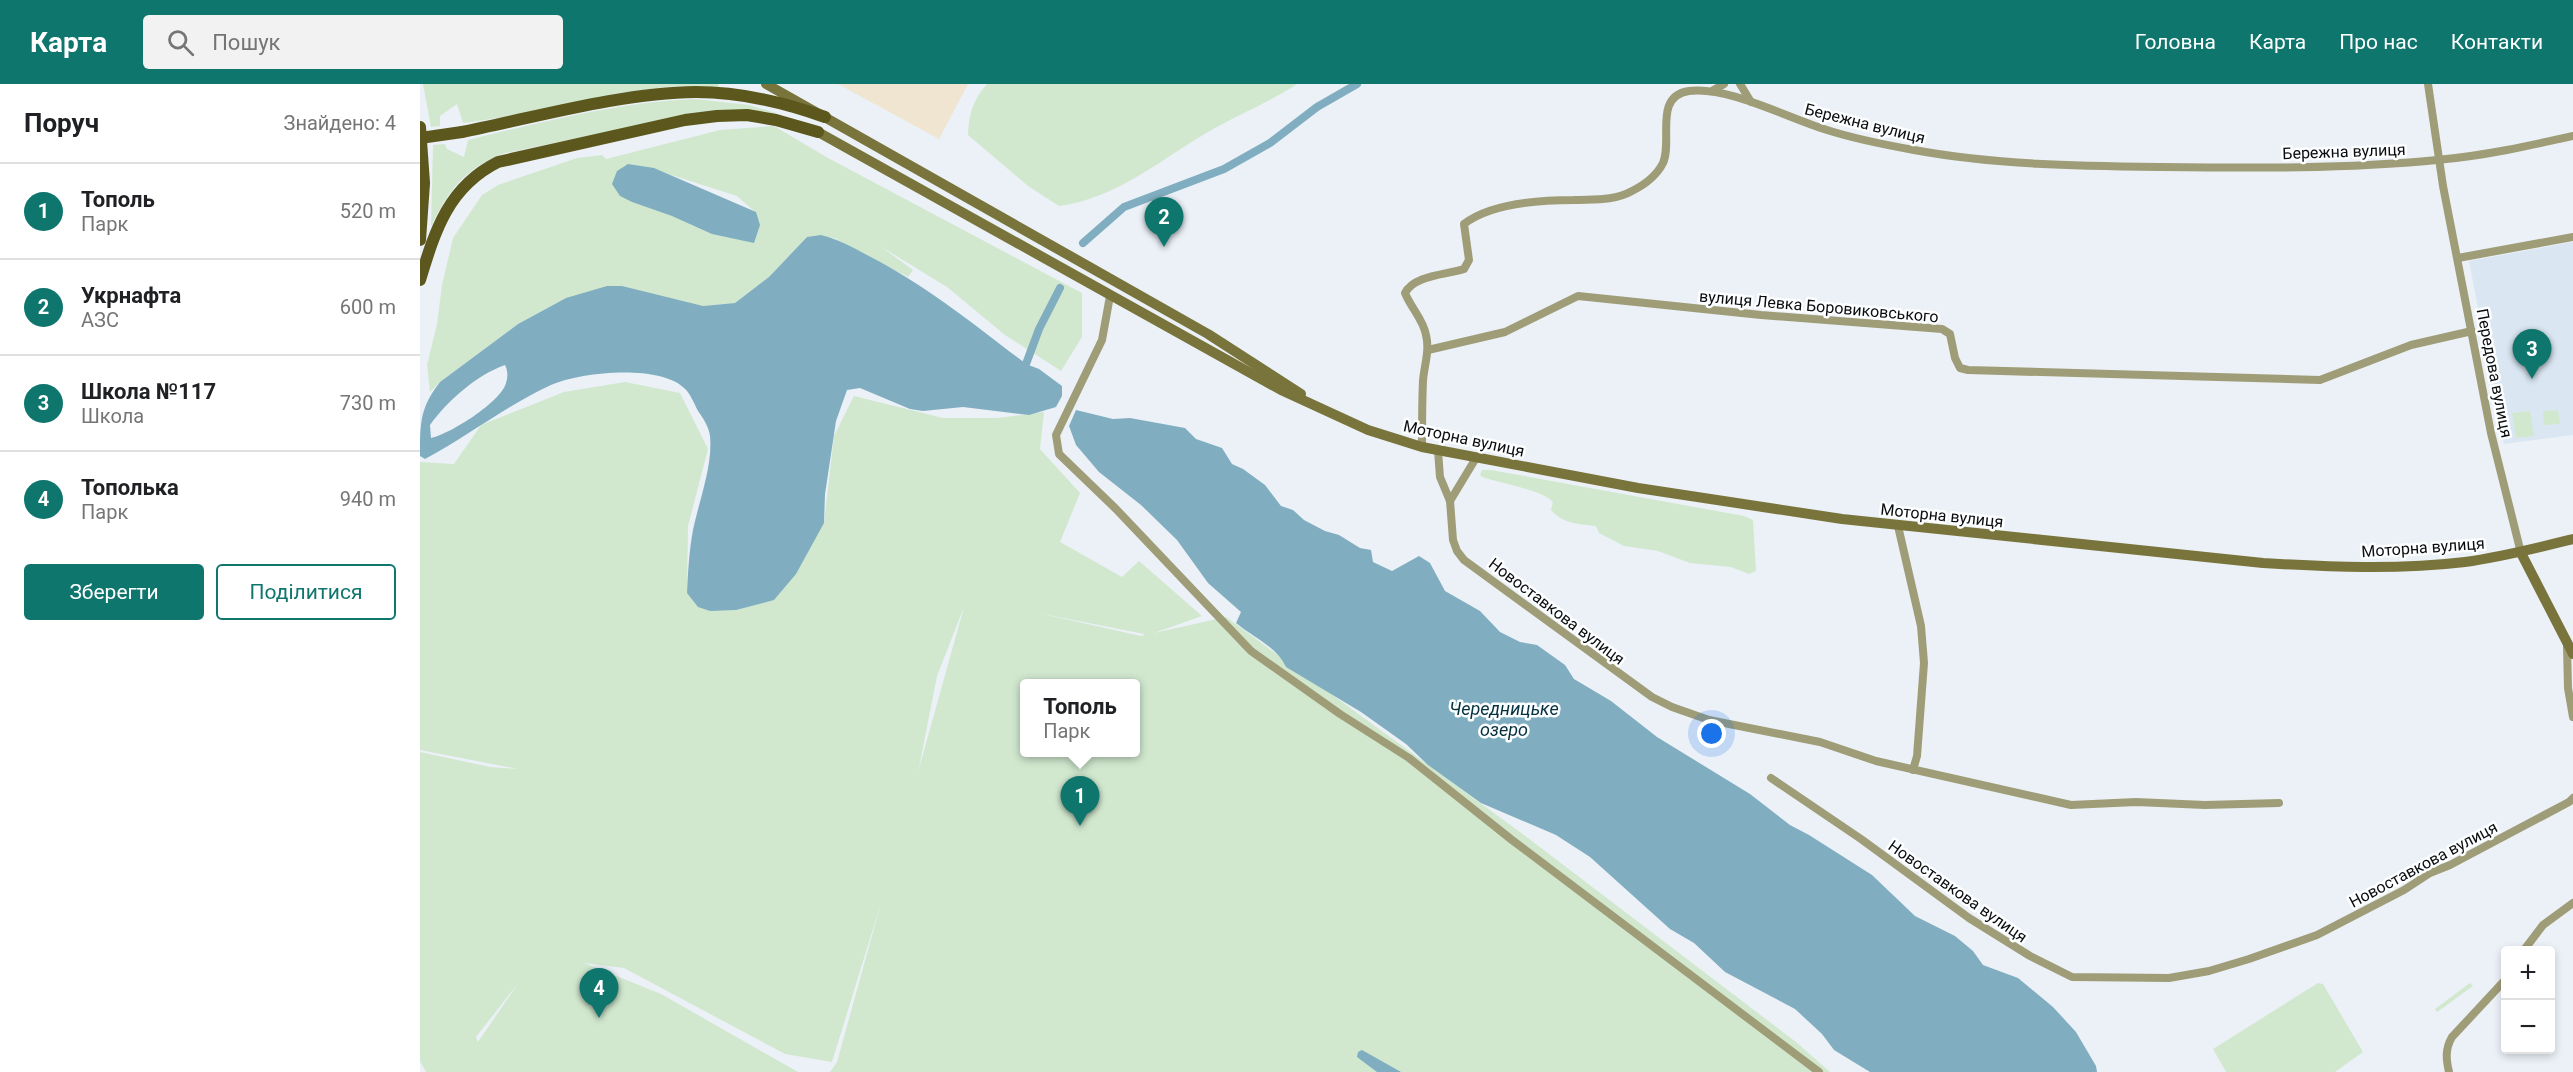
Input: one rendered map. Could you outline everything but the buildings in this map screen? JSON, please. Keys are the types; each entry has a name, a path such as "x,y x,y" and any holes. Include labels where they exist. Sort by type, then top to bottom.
{"main road":[{"path":"420,138 662,94 698,92 739,95 787,104 825,117"},
{"path":"739,95 781,110 818,132"},
{"path":"420,280 434,235 448,206 466,183 482,170 498,162 686,120 717,116 747,115 776,120 818,132"},
{"path":"420,127 424,183 420,240"}],"street":[{"path":"766,84 1208,334 1318,407"},
{"path":"1712,91 1724,84"},
{"path":"1740,84 1751,102"},
{"name":"Передова вулиця","path":"2428,84 2439,160 2491,434 2521,553 2570,649"},
{"name":"Бережна вулиця","path":"1422,447 1423,379 1428,350 1423,322 1410,305 1405,293 1417,281 1454,272 1467,266 1469,260 1464,228 1466,223 1484,211 1506,206 1572,200 1598,201 1626,195 1644,184 1662,164 1665,156 1667,111 1677,95 1686,91 1712,91 1751,102 1831,132 1916,151 2038,165 2263,168 2351,166 2439,160 2494,153 2573,136"},
{"path":"818,132 1110,296 1281,390 1318,407"},
{"path":"946,204 953,190"},
{"path":"2457,258 2573,237"},
{"path":"1110,296 1102,340 1056,435 1059,454 1116,509 1251,651 1409,759 1512,840 1819,1072"},
{"name":"вулиця Левка Боровиковського","path":"1428,350 1505,332 1578,296 1761,315 1942,329 1950,334 1954,358 1960,368 1968,370 2320,380 2411,345 2472,331"},
{"name":"Моторна вулиця","path":"1318,407 1368,430 1438,451 1638,488 1898,526 2323,566 2382,567 2463,562 2521,553 2573,539"},
{"name":"Новоставкова вулиця","path":"1438,451 1440,477 1450,501 1453,540 1464,560 1652,697 1672,707 1709,720 1820,742 1876,761 1984,784 2071,806 2136,802 2205,806 2279,803"},
{"path":"1450,501 1476,458"},
{"path":"1898,526 1921,626 1924,663 1917,756 1913,770"},
{"path":"2570,649 2568,688 2573,717"},
{"name":"Новоставкова вулиця","path":"1771,778 2000,938 2072,977 2090,979 2181,977 2249,960 2317,935 2573,798"},
{"path":"2528,946 2543,925 2573,903"},
{"path":"2449,1072 2446,1059 2447,1045 2501,983"}],"shaded area":[{"path":"838,84 968,84 939,139"},
{"path":"2573,242 2573,435 2504,444 2469,261"}],"green space":[{"path":"423,84 718,84 719,87 681,86 642,90 463,123 457,104 440,116 440,126 431,127"},
{"path":"987,84 1297,84 1196,139 1121,186 1080,202 1059,206 1028,186 968,135 973,108"},
{"path":"695,99 749,105 776,113 709,111 505,153 479,166 459,182 444,202 431,227 433,145 445,144 447,149 464,157 468,140 609,109"},
{"path":"774,126 828,158 1082,293 1082,337 1061,371 1005,335 947,287 880,246 913,270 908,277 834,238 807,237 769,277 735,303 703,306 566,298 518,324 430,392 427,365 453,238 482,195 498,185 577,158 602,155 606,159 720,130","holes":["628,164 662,172 737,196 755,212 759,225 671,213 620,196"]},
{"path":"625,382 680,393 708,449 688,526 687,593 824,523 834,436 854,396 943,418 998,418 1044,412 1040,449 1080,493 1060,542 1122,577 1139,561 1202,616 1154,633 1226,617 1524,835 1796,1042 1830,1072 830,1072 837,1062 881,903 832,1062 785,1054 624,968 584,963 661,994 798,1072 426,1072 420,1061 420,752 490,767 518,769 420,750 420,462 454,464 481,425 564,392","holes":["964,607 919,770 937,676","1038,613 1144,634 1144,635 1141,636","519,982 478,1042 476,1037"]},
{"path":"2558,410 2560,424 2544,425 2543,411"},
{"path":"2530,411 2534,436 2516,438 2512,413"},
{"path":"1482,470 1744,516 1753,520 1756,571 1749,574 1731,567 1690,563 1658,551 1624,546 1599,533 1596,526 1572,523 1556,515 1551,510 1553,502 1548,498 1530,490 1482,477 1480,475"},
{"path":"2318,983 2323,984 2363,1052 2335,1072 2226,1072 2213,1049"},
{"path":"2470,983 2473,986 2437,1012 2435,1009"}],"water":[{"path":"628,164 654,168 756,212 760,225 754,243 712,234 620,196 612,184 617,171"},
{"path":"821,235 845,244 888,266 929,292 1026,364 1039,369 1062,386 1062,396 1056,407 1029,415 963,407 923,411 910,409 860,388 847,390 836,421 825,494 824,523 796,574 774,600 736,610 710,611 698,607 687,593 692,538 708,471 710,436 706,423 688,393 672,380 639,373 619,373 564,380 519,402 425,459 420,456 422,416 433,391 440,382 518,324 566,298 607,286 622,286 703,306 735,303 769,277 807,237","holes":["505,365 506,383 495,399 462,424 431,438 430,425 445,406 484,375"]},
{"name":"Чередницьке озеро","path":"1076,410 1113,419 1130,418 1185,428 1196,439 1222,448 1232,464 1265,485 1281,506 1293,510 1304,520 1325,531 1339,535 1360,548 1371,550 1373,562 1392,571 1419,556 1430,563 1445,591 1480,611 1500,632 1520,642 1537,645 1565,665 1574,679 1611,701 1657,737 1750,794 1790,825 1872,875 1915,916 1955,936 1973,951 1983,965 2018,978 2053,1007 2076,1032 2096,1066 2097,1072 1870,1072 1834,1050 1822,1034 1795,1009 1725,972 1694,943 1670,929 1590,857 1556,835 1481,803 1361,712 1286,667 1271,648 1236,623 1241,612 1208,583 1177,540 1141,505 1099,472 1076,445 1069,426"},
{"path":"1362,1050 1401,1072 1377,1072 1357,1057 1358,1052"}],"waterway":[{"path":"1083,243 1124,207 1224,169 1270,143 1317,107 1357,84"},
{"path":"1026,364 1039,329 1060,288"}],"place":[{"name":"Укрнафта","path":"1164,247"},
{"name":"Школа №117","path":"2532,379"},
{"name":"Тополь","path":"1080,826"},
{"name":"Тополька","path":"599,1018"}]}
